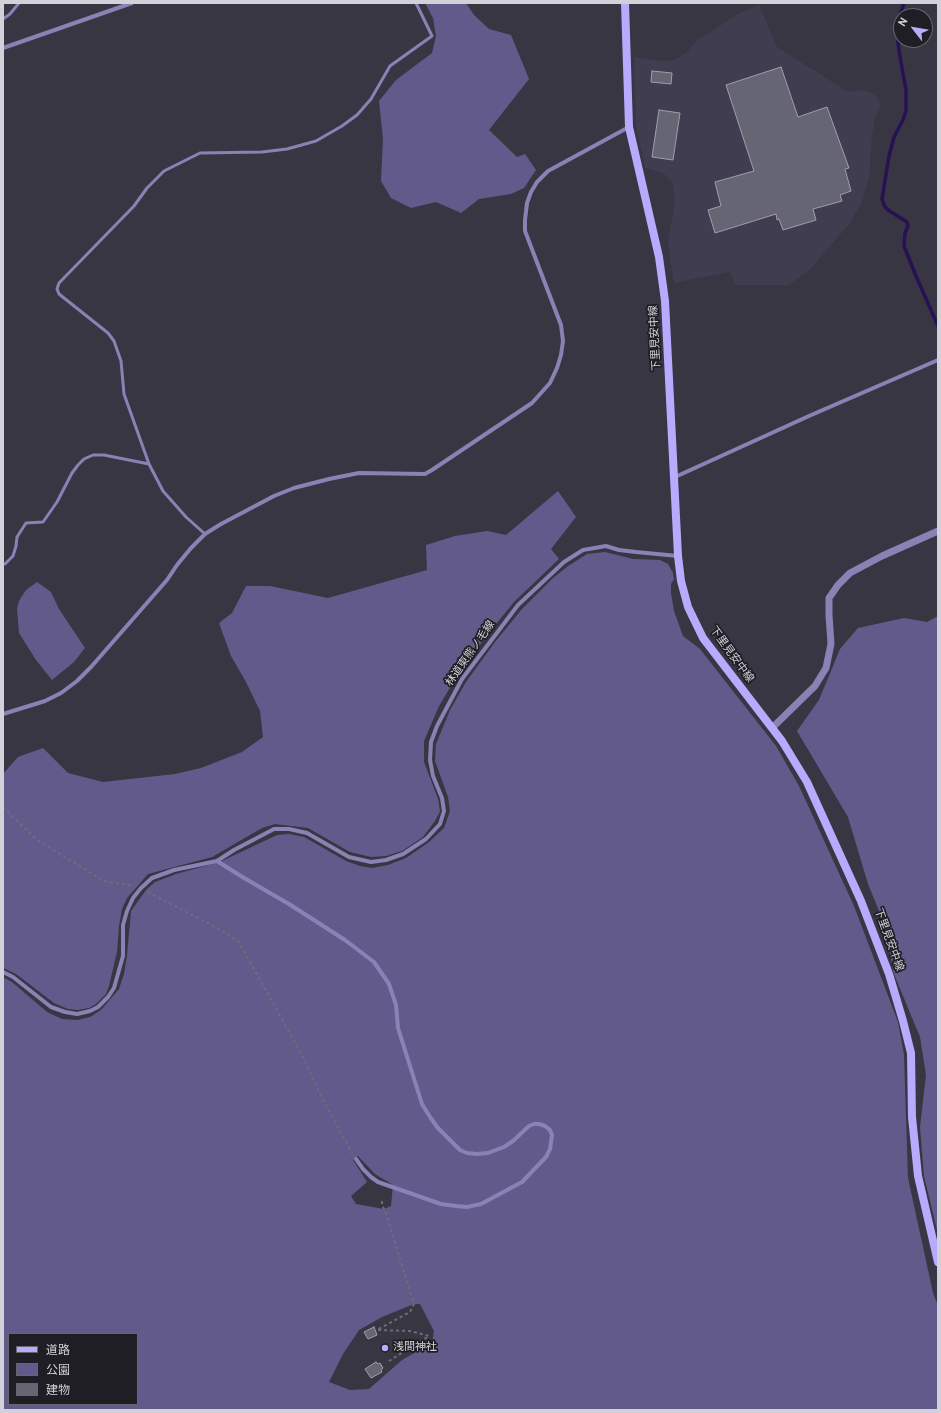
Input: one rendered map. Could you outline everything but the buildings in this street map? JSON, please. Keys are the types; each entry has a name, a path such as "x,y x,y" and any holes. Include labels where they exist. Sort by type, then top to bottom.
{"main road":[{"name":"下里見安中線","path":"626,3 629,127 659,257 666,301 678,556 681,581 688,607 703,638 782,741 807,782 861,901 891,981 903,1021 910,1054 912,1117 918,1176 938,1262"}],"street":[{"path":"3,48 132,3"},
{"path":"3,714 45,701 61,693 77,681 167,580 191,548 205,534 227,520 274,496 294,488 358,472 425,474 532,403 550,383 557,368 563,341 561,325 525,231 527,203 530,192 548,171 629,127"},
{"path":"674,478 809,416 938,360"},
{"path":"772,728 815,686 826,668 831,644 829,598 838,585 850,573 882,556 938,531"},
{"name":"林道東熊ノ毛線","path":"3,972 13,977 51,1007 77,1014 90,1011 98,1007 108,997 114,988 123,956 125,918 133,898 152,878 174,870 217,860 274,829 289,829 307,833 349,857 371,862 386,860 402,854 426,839 440,824 444,811 442,798 433,776 430,760 431,742 446,708 462,679 518,605 564,562 583,550 606,546 620,550 678,556"},
{"path":"217,860 345,940 374,962 389,984 396,1005 398,1028 422,1104 434,1122 460,1150 467,1153 488,1153 513,1141 529,1126 534,1124 545,1126 550,1130 552,1135 550,1149 546,1157 522,1182 481,1204 467,1207 441,1204 378,1182 363,1169 356,1159"}],"lane":[{"path":"3,19 10,14 19,3"},
{"path":"205,534 186,517 163,492 149,464 124,394 121,361 114,341 108,333 59,294 57,288 59,283 134,206 147,188 164,171 200,153 262,152 287,149 316,141 342,126 357,115 371,99 390,66 432,36 416,3"},
{"path":"3,564 13,556 17,537 26,523 43,522 57,502 72,473 84,459 93,455 104,455 149,464"}],"path":[{"path":"3,807 37,840 104,881 141,888 219,929 239,942 303,1057 320,1094 356,1159"},
{"path":"382,1201 382,1206 414,1304 410,1312 377,1330 410,1331 429,1336 389,1361"}],"shaded area":[{"path":"759,5 777,47 848,92 860,90 870,92 878,98 880,106 875,118 872,135 869,178 862,202 850,223 811,268 789,285 735,285 730,272 674,283 668,242 675,201 672,181 663,173 645,168 636,126 634,57 661,61 675,60 687,52 695,42 739,13"}],"green space":[{"path":"425,3 466,3 474,15 489,29 511,35 529,79 489,130 517,157 525,154 536,170 524,188 511,194 479,199 461,213 436,202 411,208 391,198 381,181 383,139 379,101 396,80 432,53 436,36 433,18"},
{"path":"558,491 576,517 551,549 559,559 514,602 487,635 457,676 439,706 424,741 424,762 438,799 440,811 435,821 423,837 402,851 386,856 371,857 350,852 308,828 275,824 262,828 212,857 148,874 127,898 122,909 117,952 106,994 96,1004 89,1008 78,1010 68,1009 54,1003 16,974 3,968 3,774 18,757 43,748 68,773 103,782 175,774 201,768 242,752 263,737 260,711 231,656 219,623 232,613 246,586 270,586 328,598 427,570 426,545 455,536 487,531 506,535"},
{"path":"605,552 633,559 660,560 668,564 673,573 674,579 671,584 671,593 674,611 683,636 700,649 776,746 799,786 854,906 898,1022 904,1055 908,1178 933,1293 938,1306 938,1410 3,1410 3,977 12,982 47,1012 62,1019 78,1020 90,1017 101,1010 119,989 124,974 127,956 131,911 146,890 155,882 176,874 220,862 277,835 289,834 304,837 346,861 372,868 388,865 406,858 429,842 444,828 450,811 448,797 435,761 436,744 450,710 466,682 495,642 522,609 552,579 568,566 587,554","holes":["358,1156 375,1174 393,1185 391,1206 384,1209 356,1204 351,1196 367,1182 353,1160","414,1304 420,1304 434,1331 432,1343 402,1360 369,1389 350,1390 329,1382 343,1354 359,1330 382,1317"]},
{"path":"37,582 51,592 59,609 85,648 74,662 52,680 36,660 19,633 17,609 19,601 26,590"},
{"path":"938,616 938,1234 924,1176 920,1127 926,1075 920,1037 894,974 884,923 868,884 848,817 797,731 819,700 840,649 858,628 904,618 927,622"}],"waterway":[{"path":"904,3 897,32 906,90 906,111 894,137 889,156 882,199 888,210 907,222 908,226 905,233 904,246 938,326"}],"place":[{"name":"浅間神社","path":"385,1348"}]}
